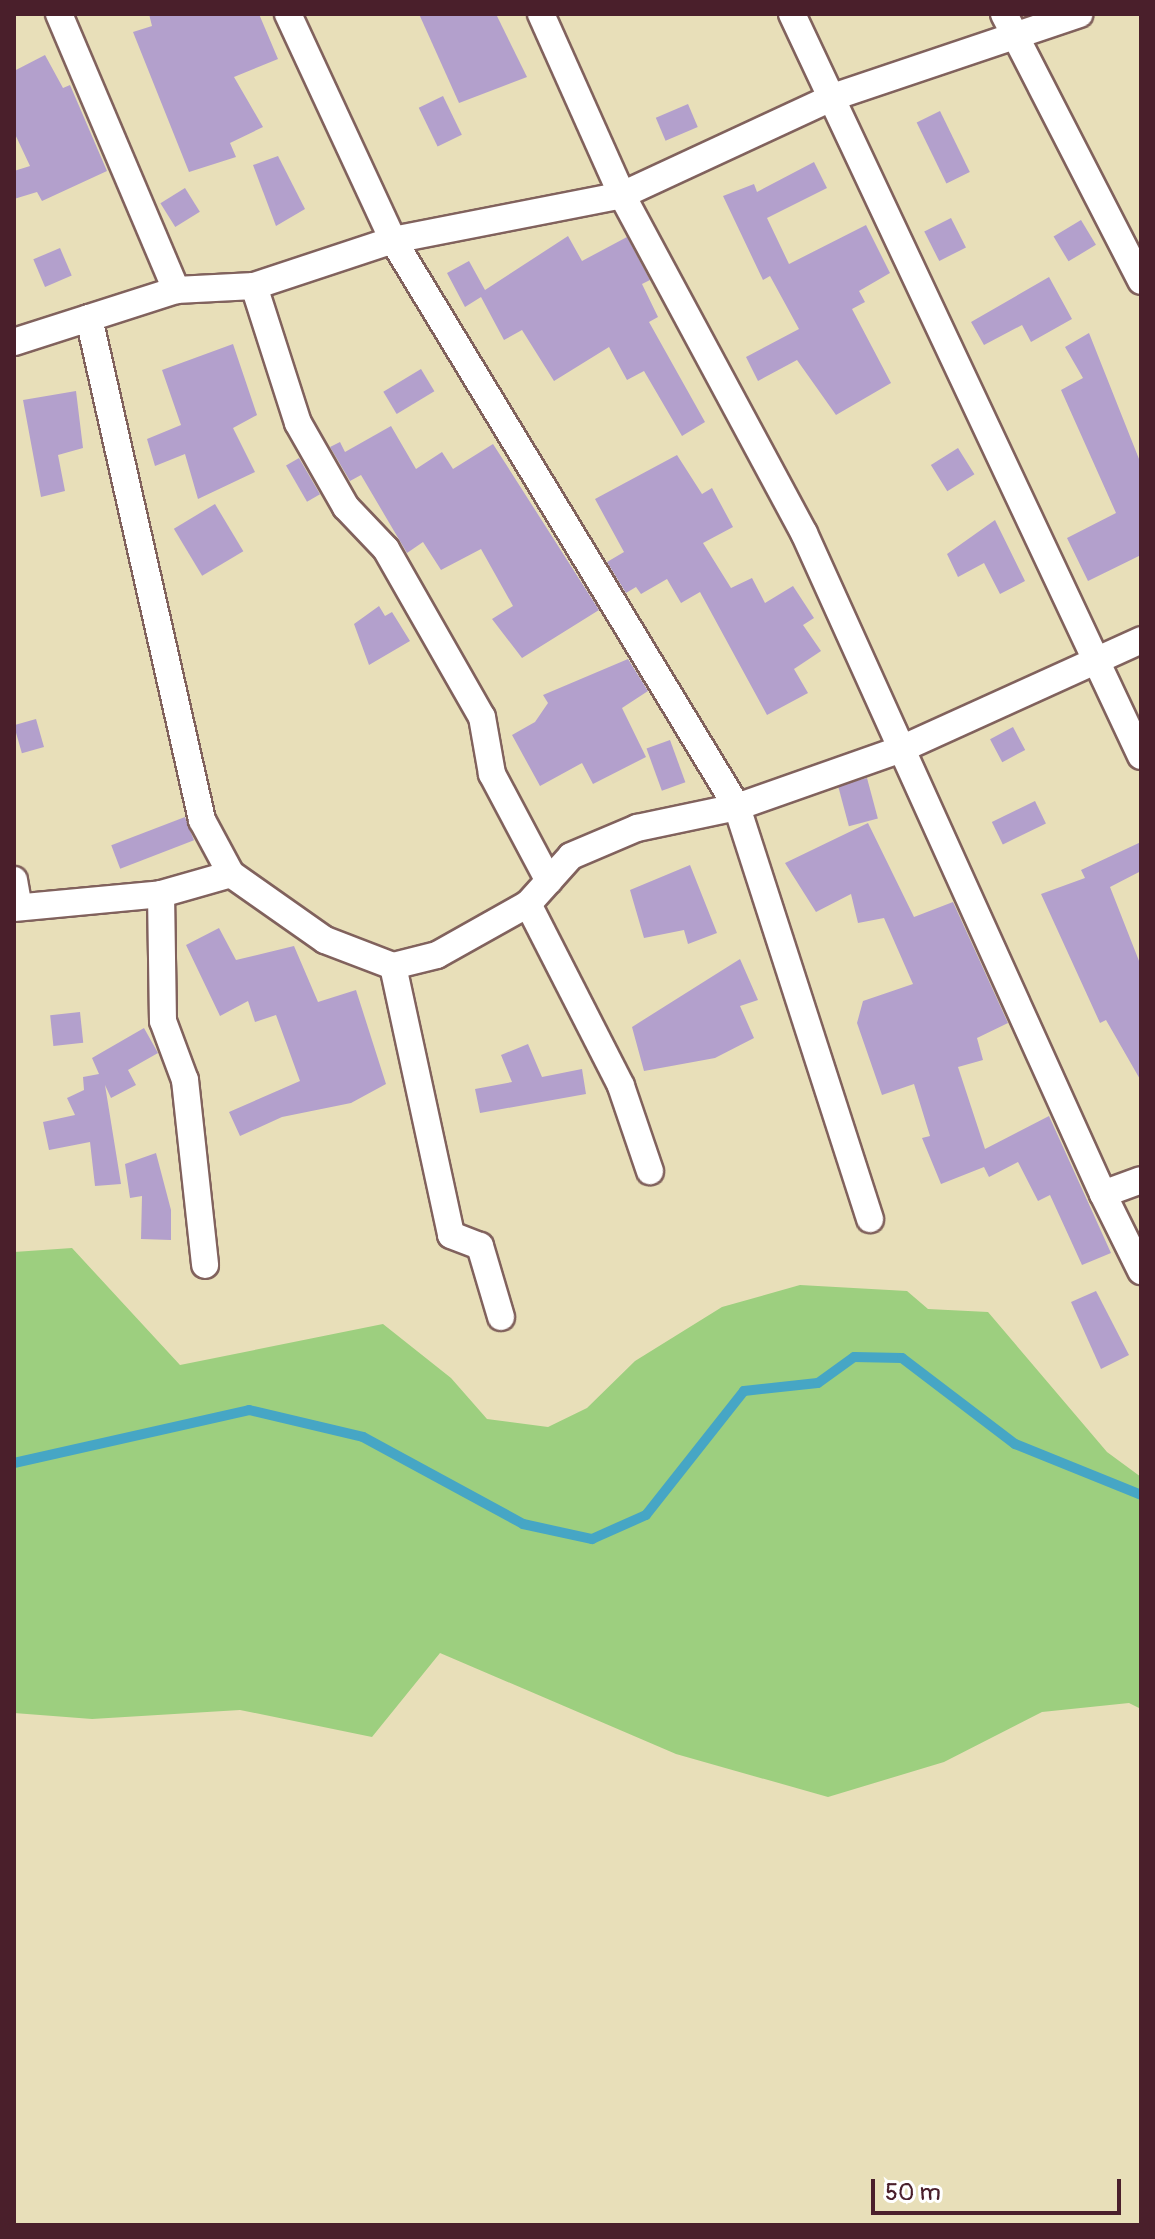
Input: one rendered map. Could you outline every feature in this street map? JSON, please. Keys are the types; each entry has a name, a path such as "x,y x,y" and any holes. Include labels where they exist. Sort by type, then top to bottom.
{"street":[{"path":"59,14 176,290"},
{"path":"288,14 393,240 737,807 870,1219"},
{"path":"541,14 622,195 804,533 899,750 1141,1271"},
{"path":"792,14 1141,756"},
{"path":"14,342 176,290 254,286 393,240 622,195 833,97 1010,24 1079,14"},
{"path":"1010,24 1141,281"},
{"path":"254,286 298,423 346,507 386,549 482,717 497,787 549,881"},
{"path":"89,318 202,820 231,874 325,940 393,966 437,955 528,904 571,856 637,828 737,807 899,750 1094,657 1141,640"},
{"path":"14,880 16,908 161,894 231,874"},
{"path":"161,894 163,1021 185,1080 205,1265"},
{"path":"528,904 621,1086 650,1171"},
{"path":"393,966 451,1235 480,1246 501,1317"},
{"path":"1103,1194 1141,1180"}],"green space":[{"path":"72,1248 180,1365 383,1324 451,1378 487,1419 548,1427 587,1408 635,1361 722,1307 800,1285 907,1291 928,1309 988,1312 1107,1452 1141,1477 1141,1709 1129,1703 1042,1712 944,1762 828,1797 676,1754 440,1653 372,1737 240,1710 92,1719 14,1713 14,1252"}],"building":[{"path":"149,14 259,14 278,59 234,77 263,127 230,143 236,157 189,172 133,32 152,26"},
{"path":"419,14 496,14 527,77 459,103"},
{"path":"45,55 63,88 70,85 107,171 42,201 37,192 14,199 14,171 30,166 14,132 14,71"},
{"path":"443,96 462,135 438,146 419,108"},
{"path":"688,104 698,127 666,141 656,118"},
{"path":"940,111 970,172 946,184 917,122"},
{"path":"278,156 305,209 276,226 253,165"},
{"path":"814,162 827,188 767,218 789,264 866,225 890,273 859,291 865,302 852,309 891,383 836,415 797,360 758,381 746,357 799,329 770,276 763,280 723,196 754,184 757,192"},
{"path":"185,188 200,212 175,227 160,203"},
{"path":"951,218 966,247 939,261 924,232"},
{"path":"1081,220 1096,245 1069,261 1054,236"},
{"path":"568,236 582,261 627,237 650,280 642,284 658,317 649,322 705,422 682,436 644,371 627,380 609,347 554,381 522,330 504,340 481,297 465,307 447,273 469,261 485,290"},
{"path":"60,248 72,276 45,287 33,259"},
{"path":"1049,277 1072,319 1031,342 1022,325 984,345 971,322"},
{"path":"1089,333 1141,464 1141,555 1088,581 1067,538 1116,513 1061,390 1083,378 1065,347"},
{"path":"233,344 257,415 233,428 255,472 198,499 185,454 155,466 147,439 181,425 162,370"},
{"path":"421,369 434,391 397,414 383,392"},
{"path":"76,391 83,448 58,455 65,491 41,497 23,400"},
{"path":"391,426 416,469 442,452 453,469 493,444 599,610 522,658 492,619 513,606 481,549 441,570 423,542 407,553 361,475 350,481 330,447 340,442 345,452"},
{"path":"958,448 974,474 947,491 931,465"},
{"path":"677,455 702,494 712,488 733,527 703,543 731,588 752,578 765,603 793,586 814,618 803,625 821,651 794,669 808,693 767,715 700,592 681,603 667,579 641,594 636,587 626,593 607,562 624,552 595,499"},
{"path":"299,458 320,494 307,502 286,466"},
{"path":"215,504 243,551 202,576 174,529"},
{"path":"995,520 1025,581 1000,594 984,563 958,577 947,554"},
{"path":"379,606 385,616 392,612 410,641 369,665 354,624"},
{"path":"628,659 648,691 622,708 646,757 593,784 582,763 540,786 512,735 535,722 548,703 543,695"},
{"path":"36,719 44,747 22,753 14,725"},
{"path":"1013,727 1025,750 1002,762 990,739"},
{"path":"670,740 685,782 662,791 647,749"},
{"path":"867,778 878,819 849,826 838,786"},
{"path":"1035,801 1046,823 1003,845 992,822"},
{"path":"185,817 194,840 120,869 111,845"},
{"path":"868,823 914,917 953,902 1008,1023 977,1038 983,1060 958,1067 985,1149 1049,1116 1111,1253 1082,1265 1050,1195 1038,1201 1018,1162 989,1177 984,1167 941,1184 922,1138 930,1136 914,1084 882,1095 857,1023 863,1001 913,984 884,918 858,923 851,894 816,912 785,863"},
{"path":"1141,842 1141,871 1110,887 1141,966 1141,1081 1106,1020 1100,1023 1041,894 1085,878 1081,870"},
{"path":"690,865 717,933 688,944 684,930 644,938 630,890"},
{"path":"219,928 236,960 294,946 318,1002 356,990 386,1084 351,1103 282,1117 240,1136 229,1112 300,1081 276,1015 255,1022 248,1001 220,1016 186,945"},
{"path":"740,959 758,1000 740,1006 754,1038 715,1058 644,1071 632,1027"},
{"path":"80,1012 83,1043 53,1046 50,1015"},
{"path":"144,1028 158,1053 128,1070 136,1085 111,1098 105,1085 121,1184 95,1186 90,1142 49,1150 43,1122 75,1115 67,1098 84,1090 83,1077 99,1074 92,1058"},
{"path":"528,1044 542,1077 582,1069 586,1094 480,1113 475,1089 512,1082 501,1055"},
{"path":"156,1153 171,1210 171,1240 141,1239 142,1196 130,1198 125,1164"},
{"path":"1096,1291 1129,1355 1101,1369 1071,1302"}],"waterway":[{"path":"14,1463 249,1410 363,1437 523,1524 592,1539 646,1515 744,1391 818,1383 854,1357 902,1358 1015,1444 1141,1495"}]}
